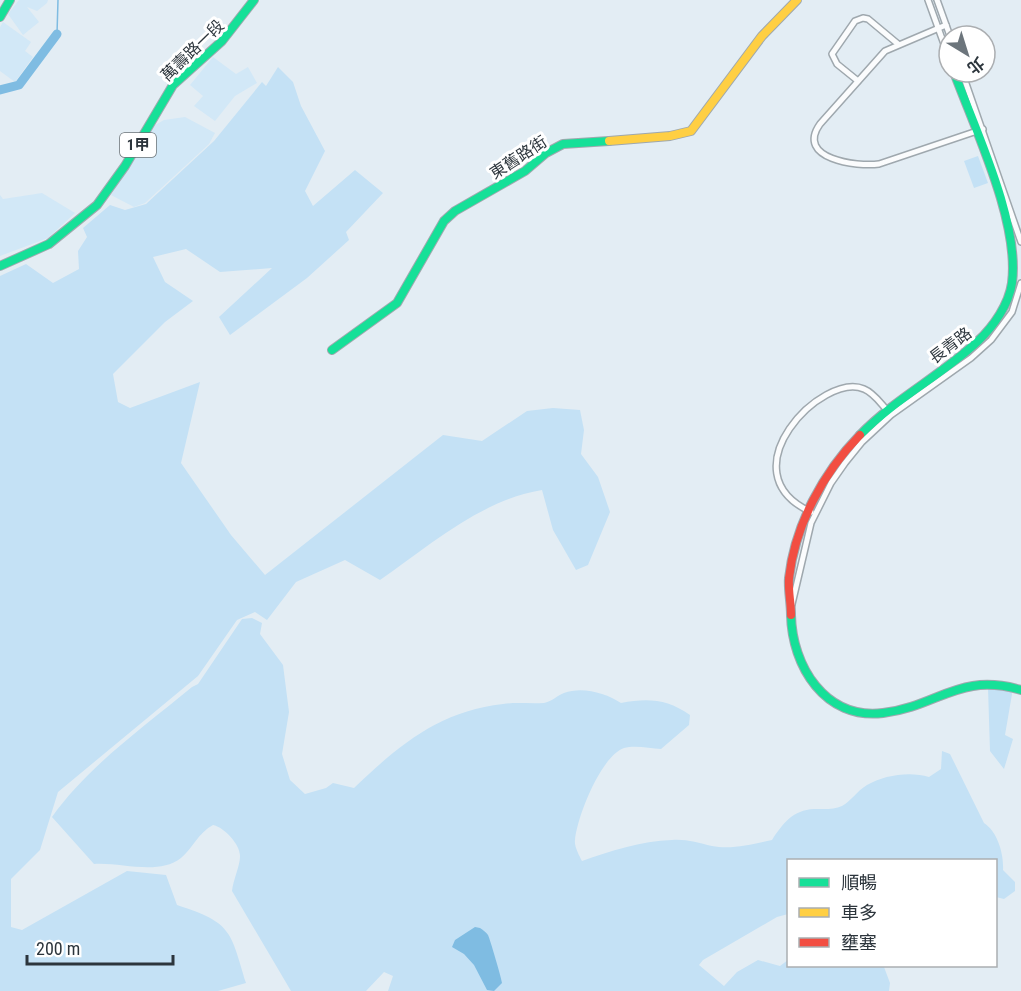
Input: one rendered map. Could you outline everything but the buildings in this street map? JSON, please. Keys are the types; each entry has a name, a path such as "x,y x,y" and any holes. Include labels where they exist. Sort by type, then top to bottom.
{"street":[{"path":"0,6 4,0"},
{"path":"0,17 10,0"},
{"name":"萬壽路一段","path":"0,264 56,234 93,204 105,190 171,77 224,33 248,0"},
{"name":"萬壽路一段","path":"0,264 49,244 97,205 125,166 173,85 222,41 254,0"},
{"name":"東舊路街","path":"332,350 397,303 444,221 455,212 525,171 546,153 563,144 670,136 691,131 762,36 797,0"},
{"path":"928,0 937,25"},
{"path":"937,0 946,24"},
{"path":"858,81 837,64 832,54 855,21 864,18 868,20 898,44"},
{"path":"937,28 885,51 816,130 814,137 820,152 830,158 855,165 879,164 979,130"},
{"name":"長青路","path":"959,84 1021,242"},
{"name":"長青路","path":"966,84 1012,236 1014,272 1009,296 998,318 983,337 849,446 828,476 791,566 789,592 793,641 796,656 808,677 832,702 857,712 898,712 971,684 995,683 1021,690"},
{"name":"長青路","path":"888,412 971,358 991,340 1010,316 1021,283"},
{"path":"813,512 786,495 777,474 782,441 793,421 822,399 851,387 865,389 888,412"}],"shaded area":[{"path":"19,0 48,0 37,11 27,7 39,22 23,35 8,14"},
{"path":"3,22 31,42 25,51 33,57 15,82 0,71 0,27"},
{"path":"213,57 236,74 248,67 257,83 235,96 215,121 194,106 203,96 190,85"},
{"path":"278,67 293,82 301,106 325,151 305,191 313,206 355,170 383,193 346,232 349,240 307,278 230,335 219,317 272,268 220,272 186,249 153,257 165,282 193,301 165,322 113,374 118,402 130,408 200,382 181,463 231,535 265,575 443,435 482,441 527,411 553,408 580,410 584,430 581,454 598,477 610,512 588,565 576,570 553,530 542,490 520,495 477,514 456,526 380,580 345,560 296,582 267,620 255,612 237,620 198,676 58,792 40,850 11,879 11,927 22,930 127,871 166,875 177,905 209,917 226,931 232,940 246,983 218,991 0,991 0,276 26,264 53,283 79,269 78,251 87,237 83,228 110,205 125,210 146,204 214,141 262,82 266,86"},
{"path":"185,117 215,133 209,144 145,203 134,207 111,195 150,128 164,120"},
{"path":"978,156 988,183 974,188 964,161"},
{"path":"42,193 75,213 48,238 0,256 0,195 3,199"},
{"path":"252,618 262,623 260,634 283,665 289,712 282,754 290,780 305,794 326,788 333,783 354,788 387,758 421,733 459,714 503,704 544,703 564,693 586,690 608,696 621,703 657,701 690,715 689,725 661,749 624,748 615,753 607,763 592,788 580,817 575,845 582,861 649,842 683,840 727,847 772,840 794,815 807,810 832,809 842,806 863,787 874,782 889,776 906,774 929,777 941,769 942,751 950,754 984,823 993,832 1001,851 1003,870 1015,882 1015,891 1004,899 997,897 997,859 787,859 787,914 777,917 703,960 699,965 724,986 737,972 758,960 780,966 787,961 787,967 884,967 890,983 889,991 388,991 393,976 384,972 366,991 291,991 232,891 240,852 235,842 222,829 213,825 203,832 181,858 162,866 94,864 52,817 66,798 99,764 198,684 242,619"},
{"path":"988,688 1011,691 1012,694 1005,735 1013,739 1004,769 990,751"}],"water":[{"path":"475,927 488,935 496,959 502,983 494,991 487,990 474,965 464,954 452,947 455,940"}],"waterway":[{"path":"57,34 58,0"},
{"path":"0,90 19,85 57,34"}],"traffic: fast":[{"path":"0,17 10,0"},
{"path":"0,266 49,244 97,205 125,166 173,85 222,41 254,0"},
{"path":"860,435 888,410 964,354 990,329 1008,299 1012,283 1013,259 1003,204 959,84"},
{"path":"332,350 397,303 444,221 455,211 525,171 546,153 563,144 609,141"},
{"path":"791,615 793,634 805,670 829,699 844,708 862,713 883,713 981,685 1021,690"}],"traffic: slow":[{"path":"609,141 670,136 691,131 762,36 797,0"}],"traffic: jam":[{"path":"791,615 789,578 792,558 804,519 834,466 860,435"}]}
